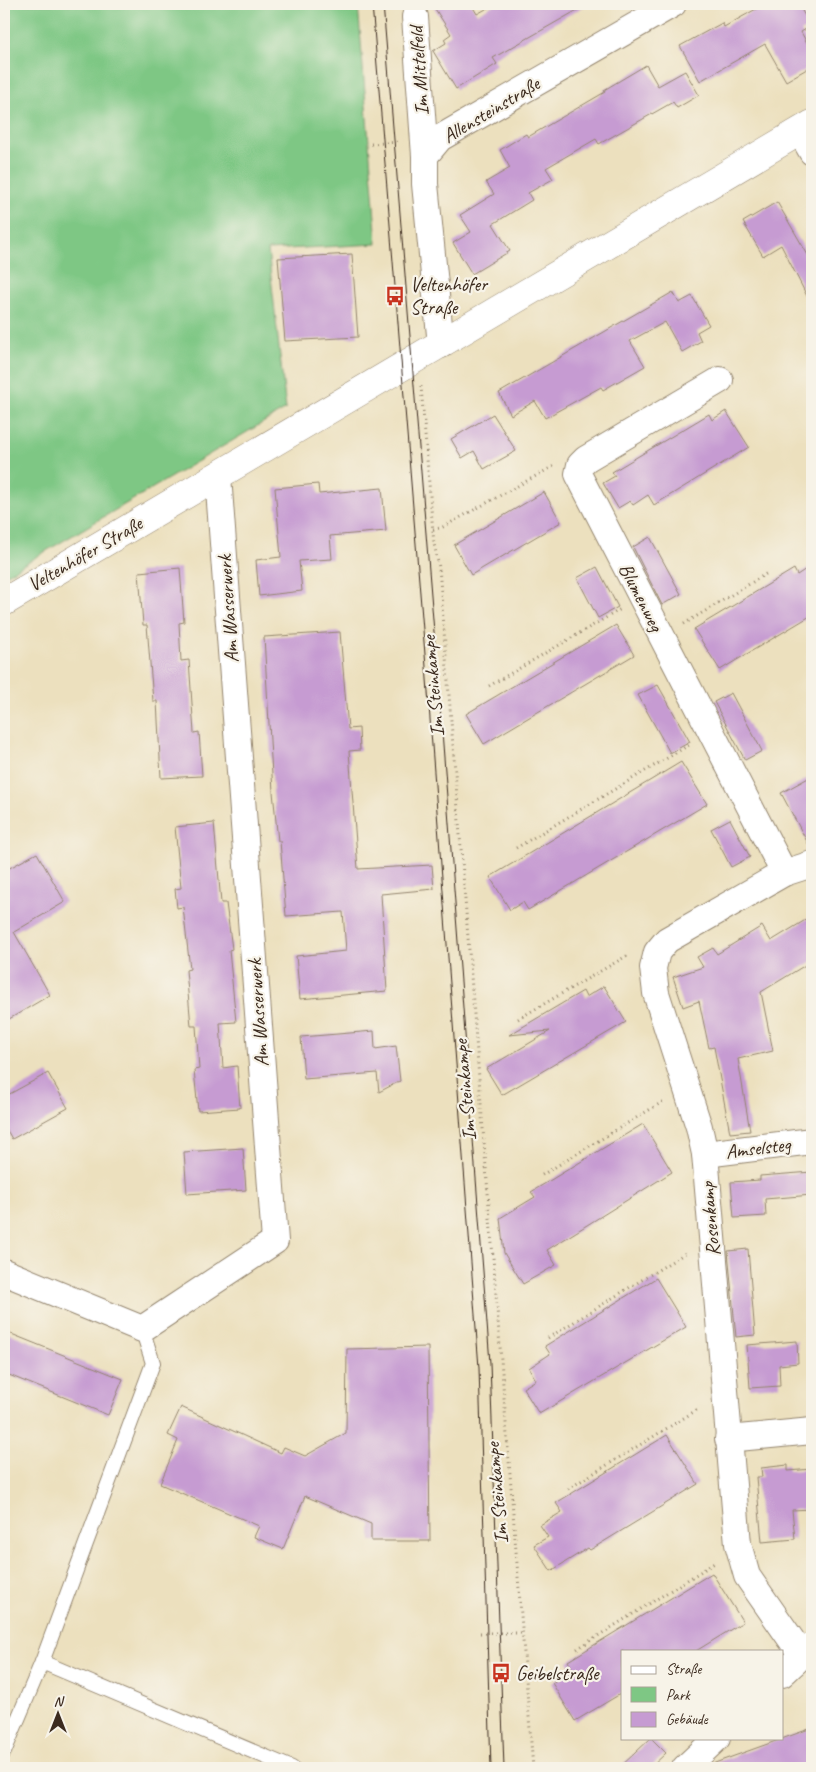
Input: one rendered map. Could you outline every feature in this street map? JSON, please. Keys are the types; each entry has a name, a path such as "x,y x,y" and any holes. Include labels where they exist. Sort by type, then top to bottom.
{"street":[{"name":"Allensteinstraße","path":"441,345 425,184 425,156 440,138 673,4"},
{"name":"Im Mittelfeld","path":"415,17 425,156"},
{"name":"Veltenhöfer Straße","path":"4,602 441,345 808,136"},
{"path":"580,465 586,459 720,380"},
{"name":"Blumenweg","path":"580,465 578,474 582,483 784,873"},
{"name":"Am Wasserwerk","path":"142,1329 275,1242 218,476"},
{"name":"Rosenkamp","path":"807,1650 747,1576 738,1544 705,1154 656,993 653,968 657,952 668,940 784,873 812,864"},
{"name":"Amselsteg","path":"705,1154 812,1142"},
{"path":"4,1272 142,1329"},
{"path":"728,1439 812,1431"},
{"path":"784,1672 807,1650"},
{"path":"685,1768 709,1752"}],"lane":[{"path":"4,1752 42,1662 153,1363 142,1329"},
{"path":"42,1662 292,1768"}],"path":[{"name":"Im Steinkampe","path":"420,381 434,544 439,577 533,1768"},
{"path":"433,529 441,528 564,460 580,465"},
{"path":"662,638 769,572"},
{"path":"489,686 641,598"},
{"path":"516,848 711,732"},
{"path":"518,1019 620,958 668,940"},
{"path":"542,1175 686,1088"},
{"path":"548,1338 711,1237"},
{"path":"568,1489 724,1394"},
{"path":"577,1649 719,1560 738,1544"},
{"path":"480,1633 523,1633"}],"green space":[{"path":"4,4 358,4 377,244 268,250 286,409 4,576"}],"building":[{"path":"432,4 471,4 477,14 495,4 588,4 493,58 497,64 456,89 433,51 446,43 444,39 451,34"},
{"path":"765,4 798,4 811,26 801,32 812,52 812,66 786,81 765,44 700,81 680,46 722,23 724,27"},
{"path":"646,65 658,86 685,71 699,95 677,108 673,102 599,144 596,139 546,168 553,179 528,193 532,200 493,224 510,251 472,274 453,243 471,232 460,215 494,194 486,182 510,168 500,150 526,134 528,137 605,92 604,90"},
{"path":"777,202 812,262 812,306 781,245 763,256 743,222"},
{"path":"352,254 358,337 285,341 278,258"},
{"path":"673,292 679,303 692,296 709,325 697,332 701,341 682,352 665,322 630,341 645,366 603,390 601,387 545,418 535,401 511,415 499,393"},
{"path":"726,411 749,447 654,505 648,495 633,505 630,501 618,508 603,483 615,476 612,472 709,414 712,420"},
{"path":"493,414 516,451 484,469 474,451 462,458 451,439"},
{"path":"318,484 319,494 382,488 386,531 330,536 332,559 299,561 302,591 259,596 256,560 281,557 275,488"},
{"path":"544,492 561,522 471,575 454,545"},
{"path":"650,537 681,594 662,605 633,547"},
{"path":"812,565 812,615 720,670 694,629 794,569 797,575"},
{"path":"597,567 618,607 598,618 577,578"},
{"path":"180,568 184,622 179,623 181,661 189,660 194,733 199,732 202,776 161,778 157,701 153,701 147,625 143,625 139,572"},
{"path":"616,625 634,655 484,744 466,714"},
{"path":"340,632 348,729 359,728 360,750 349,751 358,869 432,865 434,889 381,894 387,991 300,999 296,956 346,951 343,912 286,916 280,841 278,841 273,792 264,637"},
{"path":"658,685 690,742 670,753 638,695"},
{"path":"731,693 762,751 745,760 714,702"},
{"path":"681,762 707,804 528,910 523,902 510,910 490,877"},
{"path":"812,776 812,849 811,849 781,793"},
{"path":"730,819 750,857 731,867 711,829"},
{"path":"214,823 221,903 226,903 232,949 229,950 236,1022 220,1023 223,1068 237,1066 240,1108 198,1111 194,1070 199,1069 196,1026 191,1026 186,970 190,969 183,907 177,908 175,889 181,888 175,827"},
{"path":"37,853 65,902 14,932 50,995 4,1022 4,871"},
{"path":"812,916 812,961 761,992 773,1051 738,1059 750,1131 730,1133 714,1047 709,1048 699,1001 683,1007 673,977 703,967 697,957 713,948 717,954 762,926 771,941"},
{"path":"604,986 626,1022 502,1095 486,1069 550,1031 509,1035 583,991 586,997"},
{"path":"374,1031 375,1049 396,1046 400,1081 379,1092 377,1073 304,1079 301,1037"},
{"path":"48,1073 68,1108 12,1139 4,1125 4,1097"},
{"path":"643,1124 672,1172 547,1250 556,1265 523,1284 504,1253 500,1218 535,1197 531,1192"},
{"path":"243,1148 246,1190 187,1194 184,1152"},
{"path":"812,1172 812,1195 765,1199 766,1216 734,1218 731,1182 760,1180 760,1176"},
{"path":"748,1249 755,1335 736,1337 728,1251"},
{"path":"656,1278 686,1327 539,1414 523,1388 536,1380 529,1368 550,1354 545,1346"},
{"path":"4,1331 123,1379 108,1415 4,1373"},
{"path":"797,1341 798,1363 779,1365 780,1386 750,1388 747,1345"},
{"path":"428,1347 430,1541 371,1541 371,1524 305,1496 283,1549 254,1537 259,1526 160,1484 178,1440 168,1435 181,1407 281,1453 284,1447 305,1456 346,1433 347,1349"},
{"path":"667,1435 698,1484 590,1550 588,1548 551,1571 534,1545 548,1537 540,1525 562,1512 556,1503"},
{"path":"788,1465 788,1471 812,1469 812,1509 792,1510 795,1539 762,1542 756,1477 762,1477 761,1468"},
{"path":"712,1573 743,1622 698,1650 621,1650 621,1694 575,1721 552,1683 573,1670 568,1661"},
{"path":"812,1728 812,1768 707,1768 712,1764 779,1740 784,1740 784,1738"},
{"path":"649,1740 653,1740 666,1753 650,1768 619,1768"}],"tram line":[{"path":"372,4 427,679 479,1368 491,1768"},
{"path":"383,4 441,718 490,1363 504,1768"}],"place":[{"name":"Veltenhöfer Straße","path":"395,296"},
{"name":"Geibelstraße","path":"501,1673"}]}
